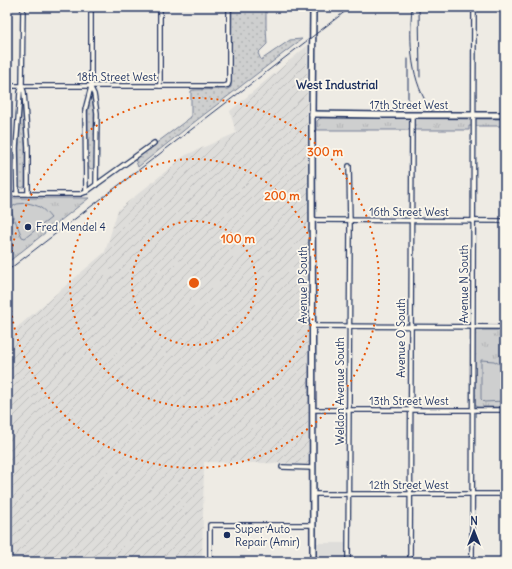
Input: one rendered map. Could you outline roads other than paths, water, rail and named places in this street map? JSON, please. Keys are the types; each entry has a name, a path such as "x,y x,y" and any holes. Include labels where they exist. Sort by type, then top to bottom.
{"main road":[{"name":"Avenue P South","path":"313,7 313,562"},
{"name":"17th Street West","path":"312,114 505,115"}],"street":[{"path":"17,194 16,148 20,92 22,86 23,7"},
{"path":"86,192 85,110 91,86 91,7"},
{"path":"160,7 160,86"},
{"name":"18th Street West","path":"7,86 228,85 229,7"},
{"path":"474,8 505,8"},
{"name":"Avenue N South","path":"472,562 474,8"},
{"path":"22,86 24,92 28,147 28,194"},
{"path":"91,86 97,113 96,184"},
{"name":"Avenue O South","path":"410,562 412,115"},
{"path":"7,194 81,194 86,192 154,143"},
{"name":"Weldon Avenue South","path":"348,562 349,166"},
{"path":"86,173 96,174"},
{"name":"16th Street West","path":"312,220 505,221"},
{"path":"313,326 505,326"},
{"name":"13th Street West","path":"313,410 505,410"},
{"path":"282,467 313,468"},
{"name":"12th Street West","path":"313,494 505,494"},
{"path":"210,562 210,525 313,525"}],"railway":[{"path":"7,271 351,7"},
{"path":"412,7 411,48 415,75 425,100 432,111"},
{"path":"419,7 420,77"},
{"path":"408,59 408,102"}],"place":[{"name":"Fred Mendel 4","path":"28,227"},
{"name":"Super Auto Repair (Amir)","path":"227,535"}],"district":[{"name":"West Industrial","path":"337,84"}]}
